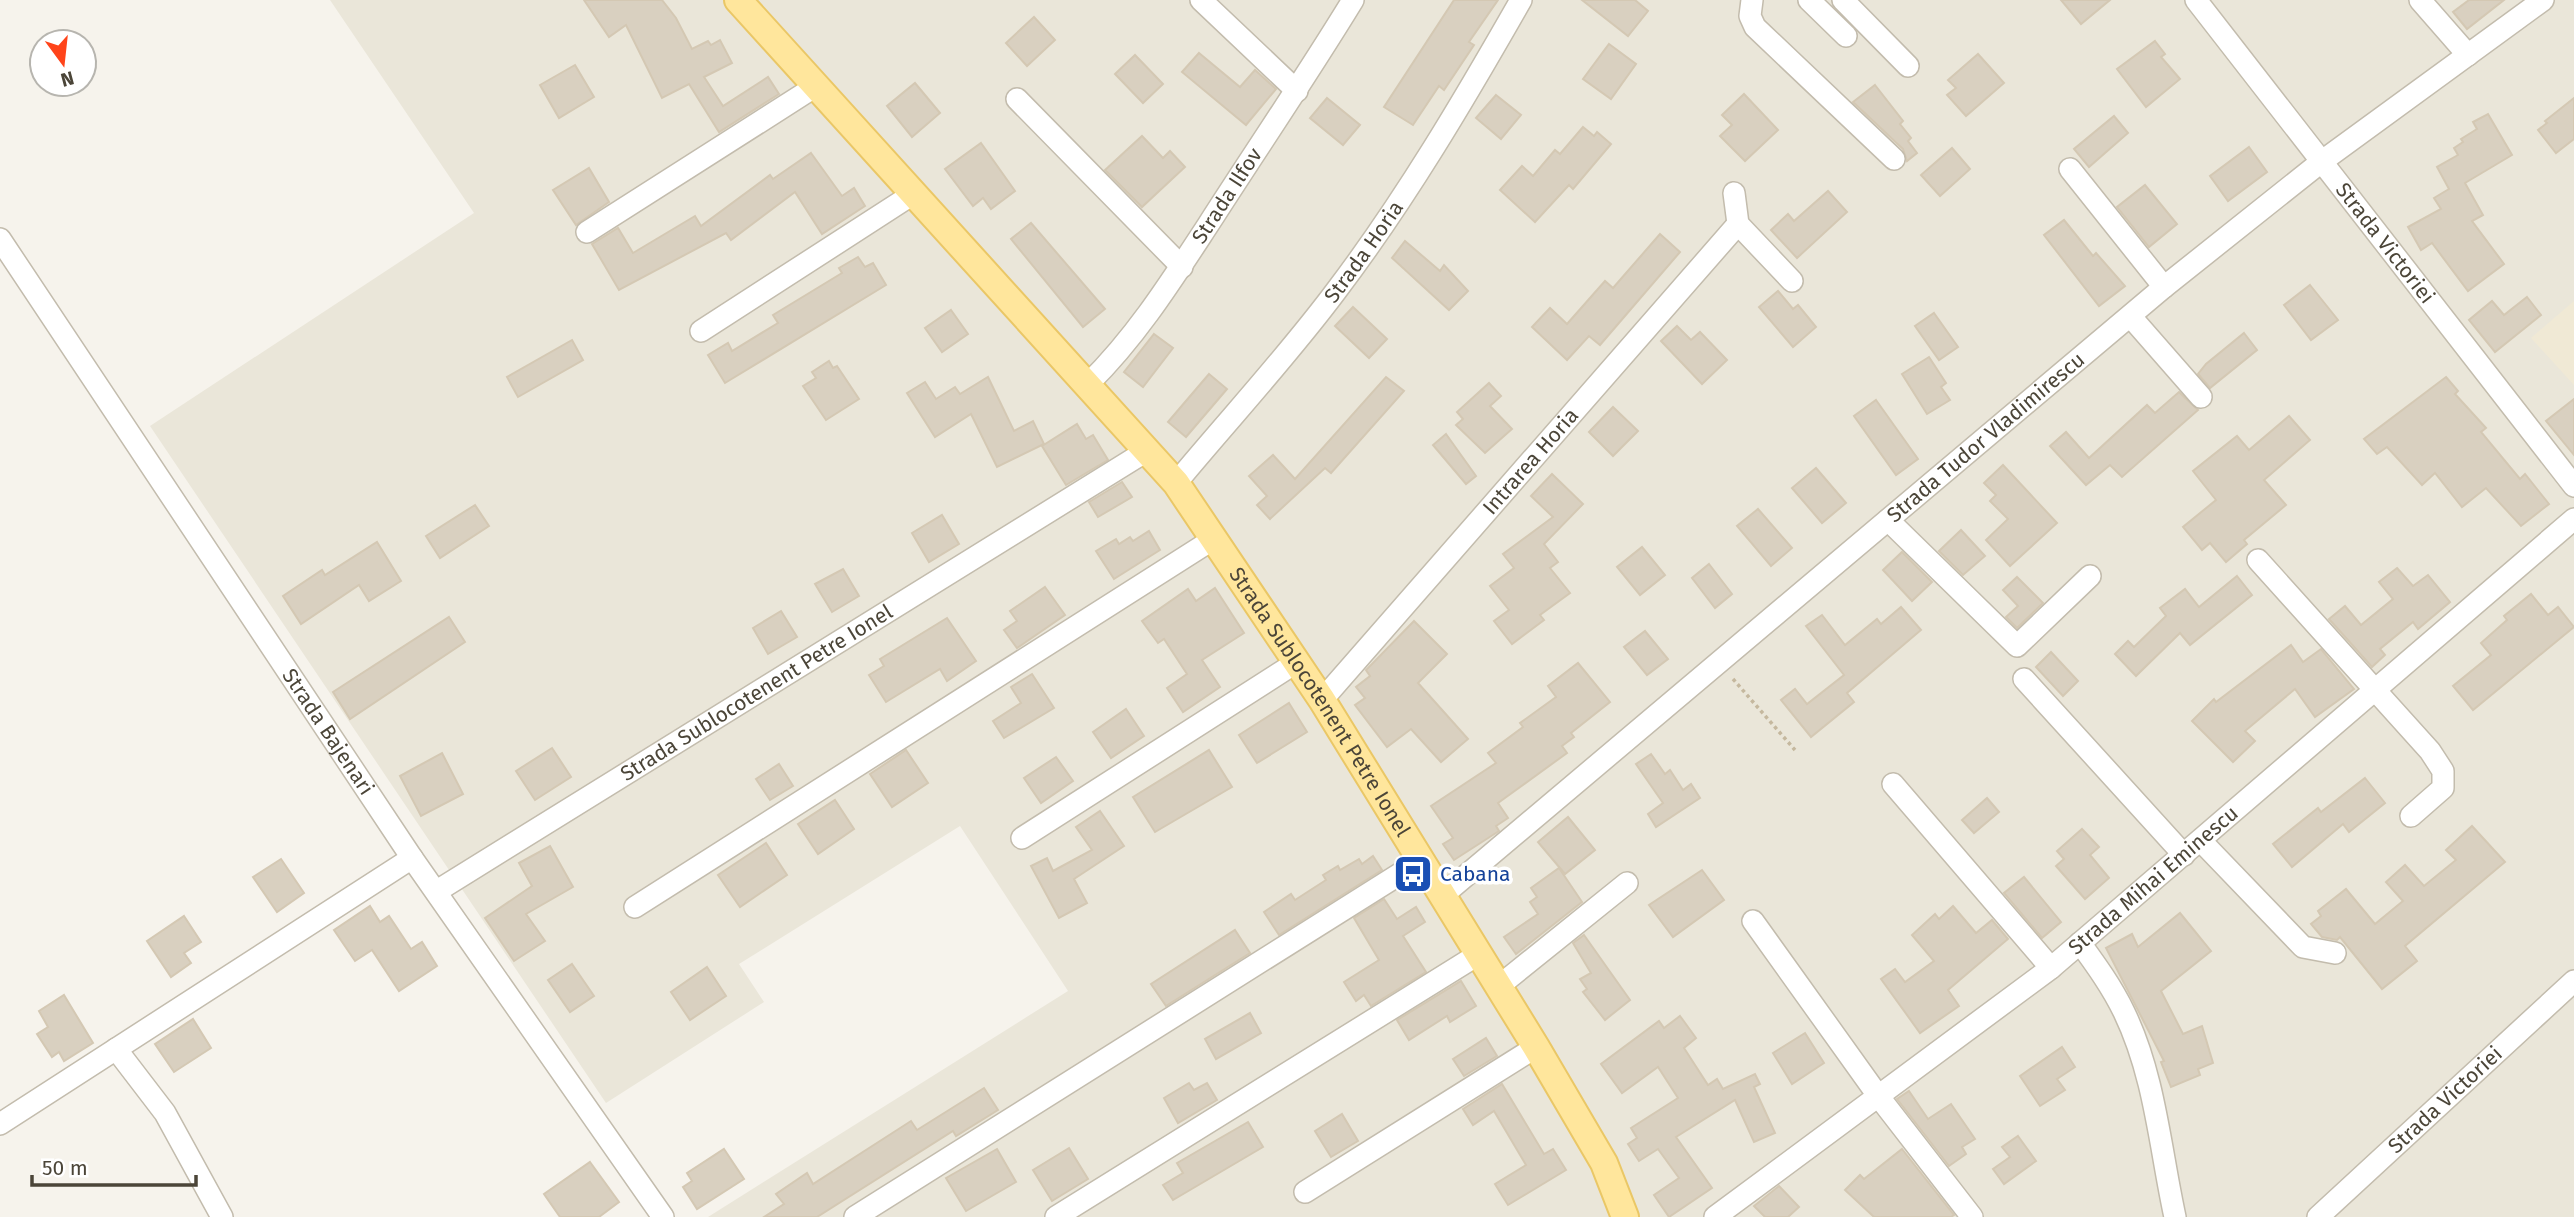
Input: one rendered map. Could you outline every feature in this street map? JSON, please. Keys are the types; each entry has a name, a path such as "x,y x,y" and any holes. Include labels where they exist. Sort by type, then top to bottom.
{"main road":[{"name":"Strada Sublocotenent Petre Ionel","path":"738,0 1089,383 1176,483 1322,700 1499,986 1598,1152 1623,1216"}],"street":[{"path":"1201,0 1297,91"},
{"name":"Strada Ilfov","path":"1089,383 1110,363 1182,267 1353,0"},
{"name":"Strada Horia","path":"1176,483 1271,373 1336,291 1429,156 1521,0"},
{"path":"1752,0 1750,16 1755,27 1894,159"},
{"path":"1810,0 1846,36"},
{"path":"1843,0 1908,66"},
{"name":"Strada Victoriei","path":"2196,0 2574,486"},
{"path":"2420,0 2468,55"},
{"name":"Strada Tudor Vladimirescu","path":"1443,895 2164,288 2321,162 2543,0"},
{"path":"587,232 816,86"},
{"path":"1017,99 1182,267"},
{"path":"2070,169 2164,288"},
{"path":"1734,193 1738,224 1792,281"},
{"path":"701,331 913,194"},
{"name":"Intrarea Horia","path":"1322,700 1738,224"},
{"name":"Strada Bajenari","path":"0,239 412,858 663,1217"},
{"path":"2131,317 2201,397"},
{"name":"Strada Sublocotenent Petre Ionel","path":"437,891 1148,450"},
{"name":"Strada Mihai Eminescu","path":"1715,1217 2050,968 2574,519"},
{"path":"1888,520 2017,646 2090,576"},
{"path":"635,907 1215,538"},
{"path":"2258,560 2430,751 2443,771 2443,788 2411,816"},
{"path":"1022,838 1297,662"},
{"path":"2024,679 2193,848 2303,947 2335,953"},
{"path":"1893,784 2050,968"},
{"path":"0,1124 412,858"},
{"path":"855,1217 1422,860"},
{"path":"1499,986 1628,883"},
{"path":"1753,921 1879,1097 1972,1217"},
{"path":"2080,943 2125,1013 2139,1050 2155,1102 2175,1217"},
{"path":"1056,1217 1136,1170 1479,954"},
{"name":"Strada Victoriei","path":"2318,1217 2574,981"},
{"path":"1305,1192 1536,1047"},
{"path":"116,1049 165,1113 222,1217"}],"path":[{"path":"1718,661 1795,750"}],"shaded area":[{"path":"330,0 2574,0 2574,1217 708,1217 1068,991 960,826 739,964 764,1002 606,1103 150,426 474,213"},
{"path":"2574,301 2574,385 2531,338"}],"building":[{"path":"584,0 662,0 676,18 692,49 708,41 711,45 720,40 732,63 704,77 723,106 768,77 779,94 719,132 689,84 662,98 626,25 609,37"},
{"path":"1454,0 1498,0 1469,42 1474,45 1444,90 1439,86 1413,125 1384,107"},
{"path":"1582,0 1635,0 1648,11 1628,36"},
{"path":"2061,0 2110,0 2081,24"},
{"path":"2469,0 2504,0 2467,29 2453,12"},
{"path":"1034,17 1055,40 1027,66 1006,43"},
{"path":"2155,41 2165,54 2161,57 2180,79 2146,107 2117,69"},
{"path":"1609,44 1636,64 1611,99 1583,79"},
{"path":"1199,53 1240,87 1255,70 1276,89 1246,125 1182,72"},
{"path":"1978,54 2004,83 1966,116 1947,95 1956,88 1948,80"},
{"path":"1135,55 1163,84 1143,103 1115,74"},
{"path":"575,65 594,97 559,118 540,85"},
{"path":"915,83 940,113 912,137 887,106"},
{"path":"1875,85 1903,121 1900,124 1911,138 1908,141 1917,153 1907,161 1903,149 1853,102"},
{"path":"1744,94 1778,130 1745,161 1720,136 1732,125 1722,115"},
{"path":"1496,95 1521,115 1501,139 1476,118"},
{"path":"1327,98 1360,125 1343,145 1310,118"},
{"path":"2574,98 2574,139 2556,153 2538,130"},
{"path":"2488,114 2512,155 2465,183 2483,215 2472,221 2504,264 2468,291 2432,243 2421,250 2408,227 2441,209 2434,198 2449,189 2437,167 2458,155 2454,148 2463,142 2461,139 2477,129 2473,122"},
{"path":"2114,116 2128,133 2089,167 2074,149"},
{"path":"1583,127 1594,136 1597,132 1611,144 1573,189 1569,185 1535,222 1500,190 1522,166 1533,176 1555,150 1560,154"},
{"path":"1142,136 1163,158 1170,151 1185,167 1142,207 1105,170"},
{"path":"981,143 1015,191 991,209 983,198 973,206 945,169"},
{"path":"2249,147 2267,172 2228,201 2210,176"},
{"path":"1952,148 1970,169 1940,196 1921,175"},
{"path":"811,153 842,196 854,188 865,206 822,234 795,192 731,240 726,233 619,290 592,244 618,228 633,253 695,216 701,226 770,175 773,179"},
{"path":"589,168 609,202 576,225 553,190"},
{"path":"2145,185 2177,224 2149,247 2117,207"},
{"path":"1828,191 1847,212 1797,258 1771,230 1788,214 1794,221"},
{"path":"2064,220 2093,256 2096,253 2125,286 2099,306 2044,235"},
{"path":"1031,223 1105,309 1083,327 1011,239"},
{"path":"1660,234 1680,252 1600,345 1589,336 1567,360 1532,327 1550,308 1567,324 1605,281 1613,288"},
{"path":"1405,241 1440,271 1444,265 1468,291 1449,310 1392,258"},
{"path":"858,257 865,267 873,263 886,285 725,383 708,355 728,343 732,351 778,323 773,315 842,273 839,268"},
{"path":"2310,285 2338,320 2311,340 2284,305"},
{"path":"1778,291 1793,309 1798,305 1816,327 1793,347 1759,307"},
{"path":"2527,297 2541,315 2495,352 2469,320 2492,301 2504,315"},
{"path":"1353,307 1387,339 1369,358 1335,326"},
{"path":"951,310 968,334 942,352 925,328"},
{"path":"1934,313 1958,347 1939,360 1915,326"},
{"path":"1677,326 1691,340 1700,332 1727,360 1702,384 1661,341"},
{"path":"2244,333 2257,350 2210,388 2198,374 2206,364"},
{"path":"1154,334 1173,348 1143,387 1124,372"},
{"path":"572,340 583,360 518,397 507,377"},
{"path":"1929,357 1946,383 1941,387 1950,400 1927,414 1902,374"},
{"path":"829,361 833,368 837,366 859,399 826,420 803,386 816,378 812,372"},
{"path":"1209,374 1227,389 1186,437 1168,422"},
{"path":"988,377 1014,431 1033,421 1044,444 997,467 971,414 935,437 907,393 925,382 936,399 955,387 960,394"},
{"path":"1386,377 1404,391 1331,473 1325,468 1270,519 1257,505 1267,496 1249,476 1273,455 1295,479"},
{"path":"2446,377 2458,391 2455,394 2486,428 2481,432 2520,479 2525,474 2549,504 2521,526 2486,488 2462,507 2435,473 2422,485 2387,447 2377,454 2364,439"},
{"path":"1489,383 1501,396 1490,406 1512,429 1485,453 1456,425 1463,419 1457,412"},
{"path":"2179,392 2198,410 2122,477 2110,465 2086,485 2050,446 2066,432 2089,458 2147,405 2155,413"},
{"path":"2574,399 2574,455 2546,421"},
{"path":"1876,400 1918,459 1896,475 1854,416"},
{"path":"1613,407 1638,431 1613,456 1589,432"},
{"path":"2289,416 2310,440 2264,480 2286,505 2244,540 2247,544 2226,562 2210,543 2202,550 2183,527 2216,500 2193,471 2237,436 2249,450"},
{"path":"1077,424 1086,439 1093,435 1108,460 1066,485 1042,446"},
{"path":"1446,434 1476,476 1466,484 1433,445"},
{"path":"2003,465 2057,523 2010,566 1986,540 2008,519 1990,501 1996,495 1984,483"},
{"path":"1816,468 1846,503 1822,523 1792,488"},
{"path":"1552,474 1583,504 1544,544 1558,562 1550,568 1570,593 1540,615 1544,620 1512,644 1494,621 1509,610 1490,586 1514,568 1503,554 1553,517 1531,496"},
{"path":"1122,482 1132,497 1098,517 1089,502"},
{"path":"475,505 489,526 440,558 426,536"},
{"path":"1758,509 1792,548 1771,566 1737,526"},
{"path":"942,515 959,544 929,562 912,533"},
{"path":"1961,530 1985,556 1963,575 1939,551"},
{"path":"1149,531 1160,550 1114,579 1096,551 1116,539 1119,544 1130,537 1133,541"},
{"path":"377,542 401,581 369,601 359,585 301,624 283,596 322,570 325,575"},
{"path":"1642,547 1665,575 1640,595 1617,567"},
{"path":"1902,552 1932,582 1912,601 1883,570"},
{"path":"1709,564 1732,594 1715,608 1692,578"},
{"path":"2397,568 2413,586 2428,575 2450,602 2418,629 2413,622 2380,649 2385,655 2372,667 2329,619 2345,606 2361,625 2393,599 2379,582"},
{"path":"843,569 859,596 832,612 815,584"},
{"path":"2237,576 2252,595 2190,645 2180,633 2136,676 2115,654 2128,641 2134,647 2166,616 2160,608 2185,589 2199,607"},
{"path":"2017,577 2043,603 2017,628 2006,617 2018,606 2003,590"},
{"path":"1045,587 1065,615 1017,648 1004,630 1017,621 1010,611"},
{"path":"1215,588 1244,633 1202,660 1220,687 1183,712 1167,688 1187,674 1164,639 1158,643 1142,621 1188,589 1196,601"},
{"path":"2531,594 2548,615 2558,607 2574,627 2473,710 2453,686 2491,655 2481,643 2507,620 2504,616"},
{"path":"1901,607 1921,630 1847,693 1854,702 1811,737 1781,700 1795,689 1807,704 1844,675 1806,626 1822,615 1845,645 1877,619 1881,624"},
{"path":"781,611 797,637 768,654 753,628"},
{"path":"449,617 465,642 350,719 333,692"},
{"path":"947,618 976,661 947,681 940,669 886,702 869,675 884,666 880,659"},
{"path":"1414,621 1447,654 1418,683 1468,739 1441,762 1411,729 1387,747 1355,705 1365,698 1356,687 1370,676 1366,670"},
{"path":"1645,631 1668,659 1647,675 1624,647"},
{"path":"2291,645 2303,662 2321,649 2354,689 2315,717 2295,689 2245,731 2255,741 2233,762 2192,721 2214,699 2216,702"},
{"path":"2051,652 2078,681 2063,696 2036,667"},
{"path":"1578,663 1610,702 1571,733 1574,737 1562,746 1567,753 1498,803 1508,818 1496,826 1499,831 1454,860 1443,844 1453,838 1431,806 1496,763 1488,753 1523,727 1520,723 1556,697 1548,686"},
{"path":"1032,674 1054,708 1004,738 993,721 1021,703 1011,687"},
{"path":"1289,703 1307,732 1257,763 1239,735"},
{"path":"1126,709 1144,736 1111,758 1093,732"},
{"path":"552,748 571,777 535,800 516,771"},
{"path":"906,750 928,783 892,807 870,774"},
{"path":"1209,750 1232,787 1155,832 1133,797"},
{"path":"442,753 463,794 421,816 400,776"},
{"path":"1651,754 1665,774 1670,770 1683,790 1691,784 1700,798 1656,827 1648,814 1663,803 1636,764"},
{"path":"1056,757 1073,781 1041,803 1024,778"},
{"path":"779,764 793,786 770,800 756,779"},
{"path":"2365,778 2385,803 2349,832 2343,824 2292,867 2273,844 2318,808 2321,812"},
{"path":"1987,798 1999,812 1974,833 1962,820"},
{"path":"835,800 854,829 818,854 798,824"},
{"path":"1100,811 1124,846 1074,879 1087,903 1059,918 1031,866 1047,858 1053,871 1092,850 1076,827"},
{"path":"1568,817 1595,850 1565,874 1538,842"},
{"path":"2472,826 2505,862 2405,946 2417,961 2382,989 2340,937 2337,940 2322,937 2311,924 2321,916 2318,911 2346,889 2375,924 2403,901 2386,882 2405,865 2424,886 2456,860 2446,850"},
{"path":"2082,829 2099,847 2090,855 2109,878 2085,899 2056,866 2064,859 2057,851"},
{"path":"766,843 787,875 740,907 718,875"},
{"path":"550,846 573,887 526,914 545,941 514,961 485,918 532,886 519,863"},
{"path":"1373,856 1382,870 1279,935 1264,912 1291,894 1295,900 1326,880 1323,875 1338,866 1340,870 1359,859 1362,864"},
{"path":"281,859 304,893 277,912 253,877"},
{"path":"1559,868 1582,902 1516,954 1504,937 1538,914 1530,902 1537,897 1531,888"},
{"path":"1702,870 1724,900 1673,937 1649,905"},
{"path":"2024,877 2061,922 2042,938 2004,893"},
{"path":"1384,899 1397,919 1416,907 1425,922 1403,936 1426,972 1371,1006 1364,995 1356,1001 1344,982 1379,960 1354,918"},
{"path":"370,906 380,922 389,916 411,949 422,942 437,966 399,991 372,950 355,961 334,930"},
{"path":"1953,906 1976,933 1992,920 2008,939 1948,990 1959,1006 1920,1033 1881,979 1895,969 1905,982 1934,961 1912,935 1935,914 1939,919"},
{"path":"2180,913 2211,951 2161,991 2183,1034 2202,1026 2213,1063 2198,1069 2200,1075 2171,1087 2161,1062 2164,1061 2106,948 2132,934 2138,947"},
{"path":"184,916 201,942 184,953 191,963 171,977 147,941"},
{"path":"1235,930 1250,953 1166,1006 1151,984"},
{"path":"1584,935 1630,1000 1605,1020 1583,992 1587,989 1580,979 1591,973 1573,943"},
{"path":"572,964 594,996 570,1012 548,980"},
{"path":"707,967 726,996 690,1020 671,992"},
{"path":"1461,981 1476,1006 1450,1022 1447,1016 1409,1040 1397,1020"},
{"path":"64,995 93,1043 64,1061 59,1052 52,1057 37,1034 48,1027 39,1011"},
{"path":"1250,1013 1261,1033 1216,1059 1205,1039"},
{"path":"1680,1016 1696,1038 1684,1048 1708,1085 1717,1079 1723,1089 1755,1074 1760,1084 1754,1087 1775,1133 1754,1142 1735,1100 1676,1137 1712,1188 1669,1217 1654,1195 1679,1178 1658,1149 1639,1161 1628,1144 1637,1138 1631,1128 1678,1098 1658,1067 1622,1093 1601,1064 1659,1021 1664,1028"},
{"path":"193,1019 211,1048 174,1072 155,1044"},
{"path":"1805,1033 1824,1063 1792,1084 1773,1053"},
{"path":"1486,1038 1497,1056 1464,1076 1453,1059"},
{"path":"2062,1047 2075,1067 2057,1079 2065,1090 2040,1106 2020,1076"},
{"path":"1189,1083 1194,1090 1207,1083 1217,1100 1178,1123 1164,1098"},
{"path":"1502,1084 1544,1154 1553,1149 1566,1170 1508,1205 1495,1184 1526,1165 1494,1111 1473,1125 1463,1109"},
{"path":"984,1088 998,1110 956,1136 953,1131 817,1217 764,1217 784,1204 776,1194 807,1173 813,1184 911,1121 917,1130"},
{"path":"1909,1091 1928,1119 1951,1104 1975,1139 1962,1147 1966,1154 1949,1166 1897,1099"},
{"path":"1342,1114 1358,1141 1331,1157 1315,1131"},
{"path":"1248,1122 1263,1147 1173,1200 1163,1185 1183,1173 1177,1163"},
{"path":"2018,1136 2036,1161 2004,1184 1993,1169 2010,1157 2002,1147"},
{"path":"1069,1148 1088,1179 1052,1201 1033,1170"},
{"path":"724,1149 744,1179 697,1209 683,1187 692,1181 687,1173"},
{"path":"997,1149 1016,1182 966,1211 946,1178"},
{"path":"1902,1149 1954,1215 1874,1217 1845,1190 1860,1175 1864,1179"},
{"path":"590,1162 619,1202 599,1217 560,1217 544,1194"},
{"path":"1779,1186 1799,1207 1788,1217 1765,1217 1754,1206"}],"place":[{"name":"Cabana","path":"1413,874"}]}
